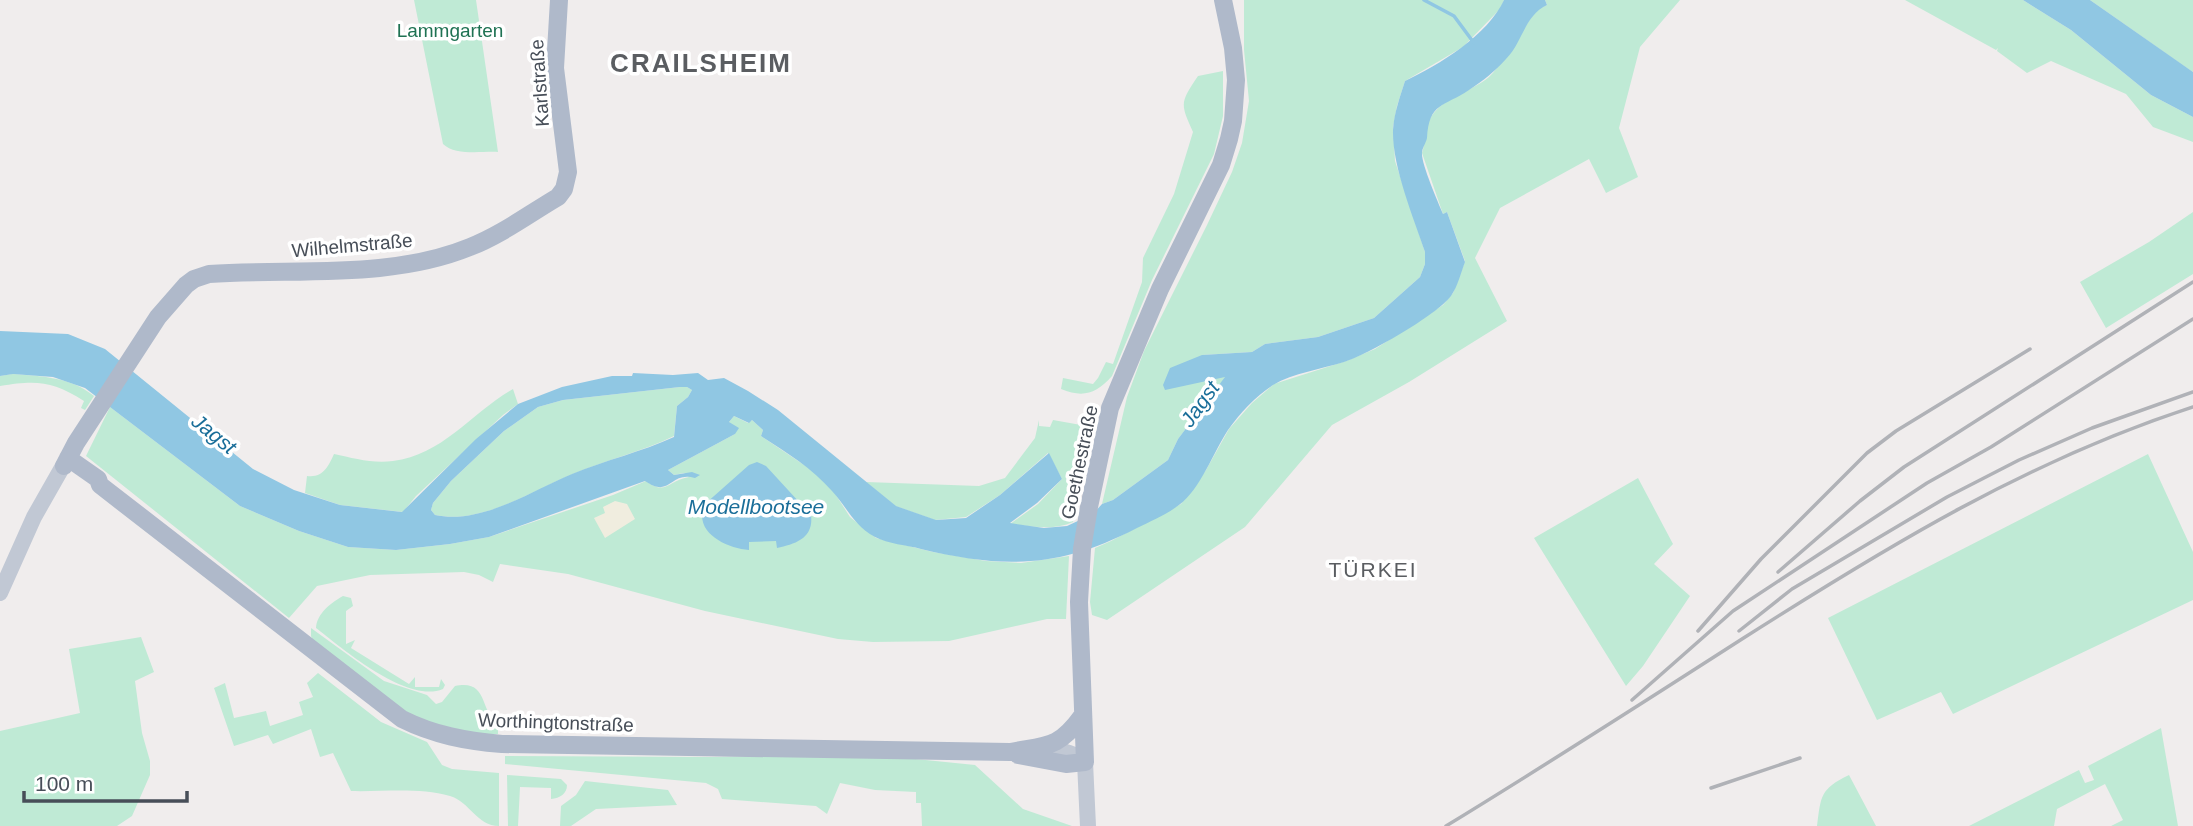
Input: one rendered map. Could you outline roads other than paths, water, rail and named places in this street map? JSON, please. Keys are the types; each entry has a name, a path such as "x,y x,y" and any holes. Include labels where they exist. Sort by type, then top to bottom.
{"main road":[{"name":"Karlstraße","path":"559,0 555,68 568,164"},
{"name":"Goethestraße","path":"1211,0 1233,48"},
{"name":"Goethestraße","path":"1088,826 1079,602 1082,549 1110,408 1139,337 1221,165 1229,139 1235,101 1233,48 1223,0"},
{"path":"1233,48 1236,0"},
{"name":"Wilhelmstraße","path":"65,462 158,317 194,279 209,274 386,266 428,259 467,248 558,197 568,178 568,164"},
{"path":"0,593 34,517 65,462"},
{"name":"Worthingtonstraße","path":"65,462 98,479 100,485 370,696 402,719 440,734 502,744 1010,752 1040,748 1077,754 1085,762"},
{"name":"Worthingtonstraße","path":"1040,748 1069,733 1082,716"},
{"name":"Worthingtonstraße","path":"1010,752 1057,763 1085,762"}],"water":[{"path":"1504,0 1545,0 1547,5 1528,22 1512,52 1498,68 1474,87 1435,111 1422,151 1430,183 1443,214 1447,212 1465,262 1451,296 1401,334 1368,351 1344,362 1298,374 1273,385 1255,399 1232,424 1194,490 1179,505 1158,518 1083,551 1032,561 1006,562 951,555 880,539 861,527 816,475 761,436 763,430 752,420 749,423 734,416 729,422 739,428 735,434 668,470 674,475 692,472 700,475 695,478 680,478 660,487 645,481 489,537 396,550 348,547 299,531 240,506 85,388 53,377 13,374 0,376 0,331 68,334 105,349 253,469 294,490 340,505 402,512 476,439 518,404 562,387 612,376 632,376 633,373 698,373 708,380 724,378 748,391 778,410 896,506 936,520 966,518 1000,495 1049,453 1062,479 1037,503 1010,523 1044,528 1067,526 1093,514 1102,504 1113,500 1168,460 1178,439 1225,377 1165,390 1163,385 1170,368 1202,355 1252,352 1265,344 1318,337 1374,318 1420,277 1425,264 1425,252 1404,191 1394,144 1394,124 1405,81 1433,67 1461,48 1497,13","holes":["687,387 692,390 677,406 674,437 572,474 488,511 452,517 435,515 431,510 433,503 451,481 504,431 538,407 563,400"]},
{"path":"2023,0 2090,0 2193,72 2193,117 2151,95 2071,30"},
{"name":"Modellbootsee","path":"757,462 766,466 811,515 810,529 797,542 777,548 776,541 749,542 749,550 740,549 713,537 703,523 705,504 749,465"}],"waterway":[{"path":"1424,0 1454,16 1474,43"}],"railway":[{"path":"1778,572 1904,467 2193,282"},
{"path":"1632,700 1733,611 1927,483 1991,447 2193,319"},
{"path":"1698,631 1761,559 1867,453 1896,431 2030,349"},
{"path":"1739,631 1792,589 1947,497 2019,460 2092,428 2193,392"},
{"path":"1446,826 1796,605 1960,508 2073,453 2193,407"},
{"path":"1711,788 1800,758"}],"district":[{"name":"CRAILSHEIM","path":"701,63"},
{"name":"TÜRKEI","path":"1373,570"}],"park label":[{"name":"Lammgarten","path":"450,30"}],"water label":[{"name":"Jagst","path":"1200,404"},
{"name":"Jagst","path":"214,434"}]}
